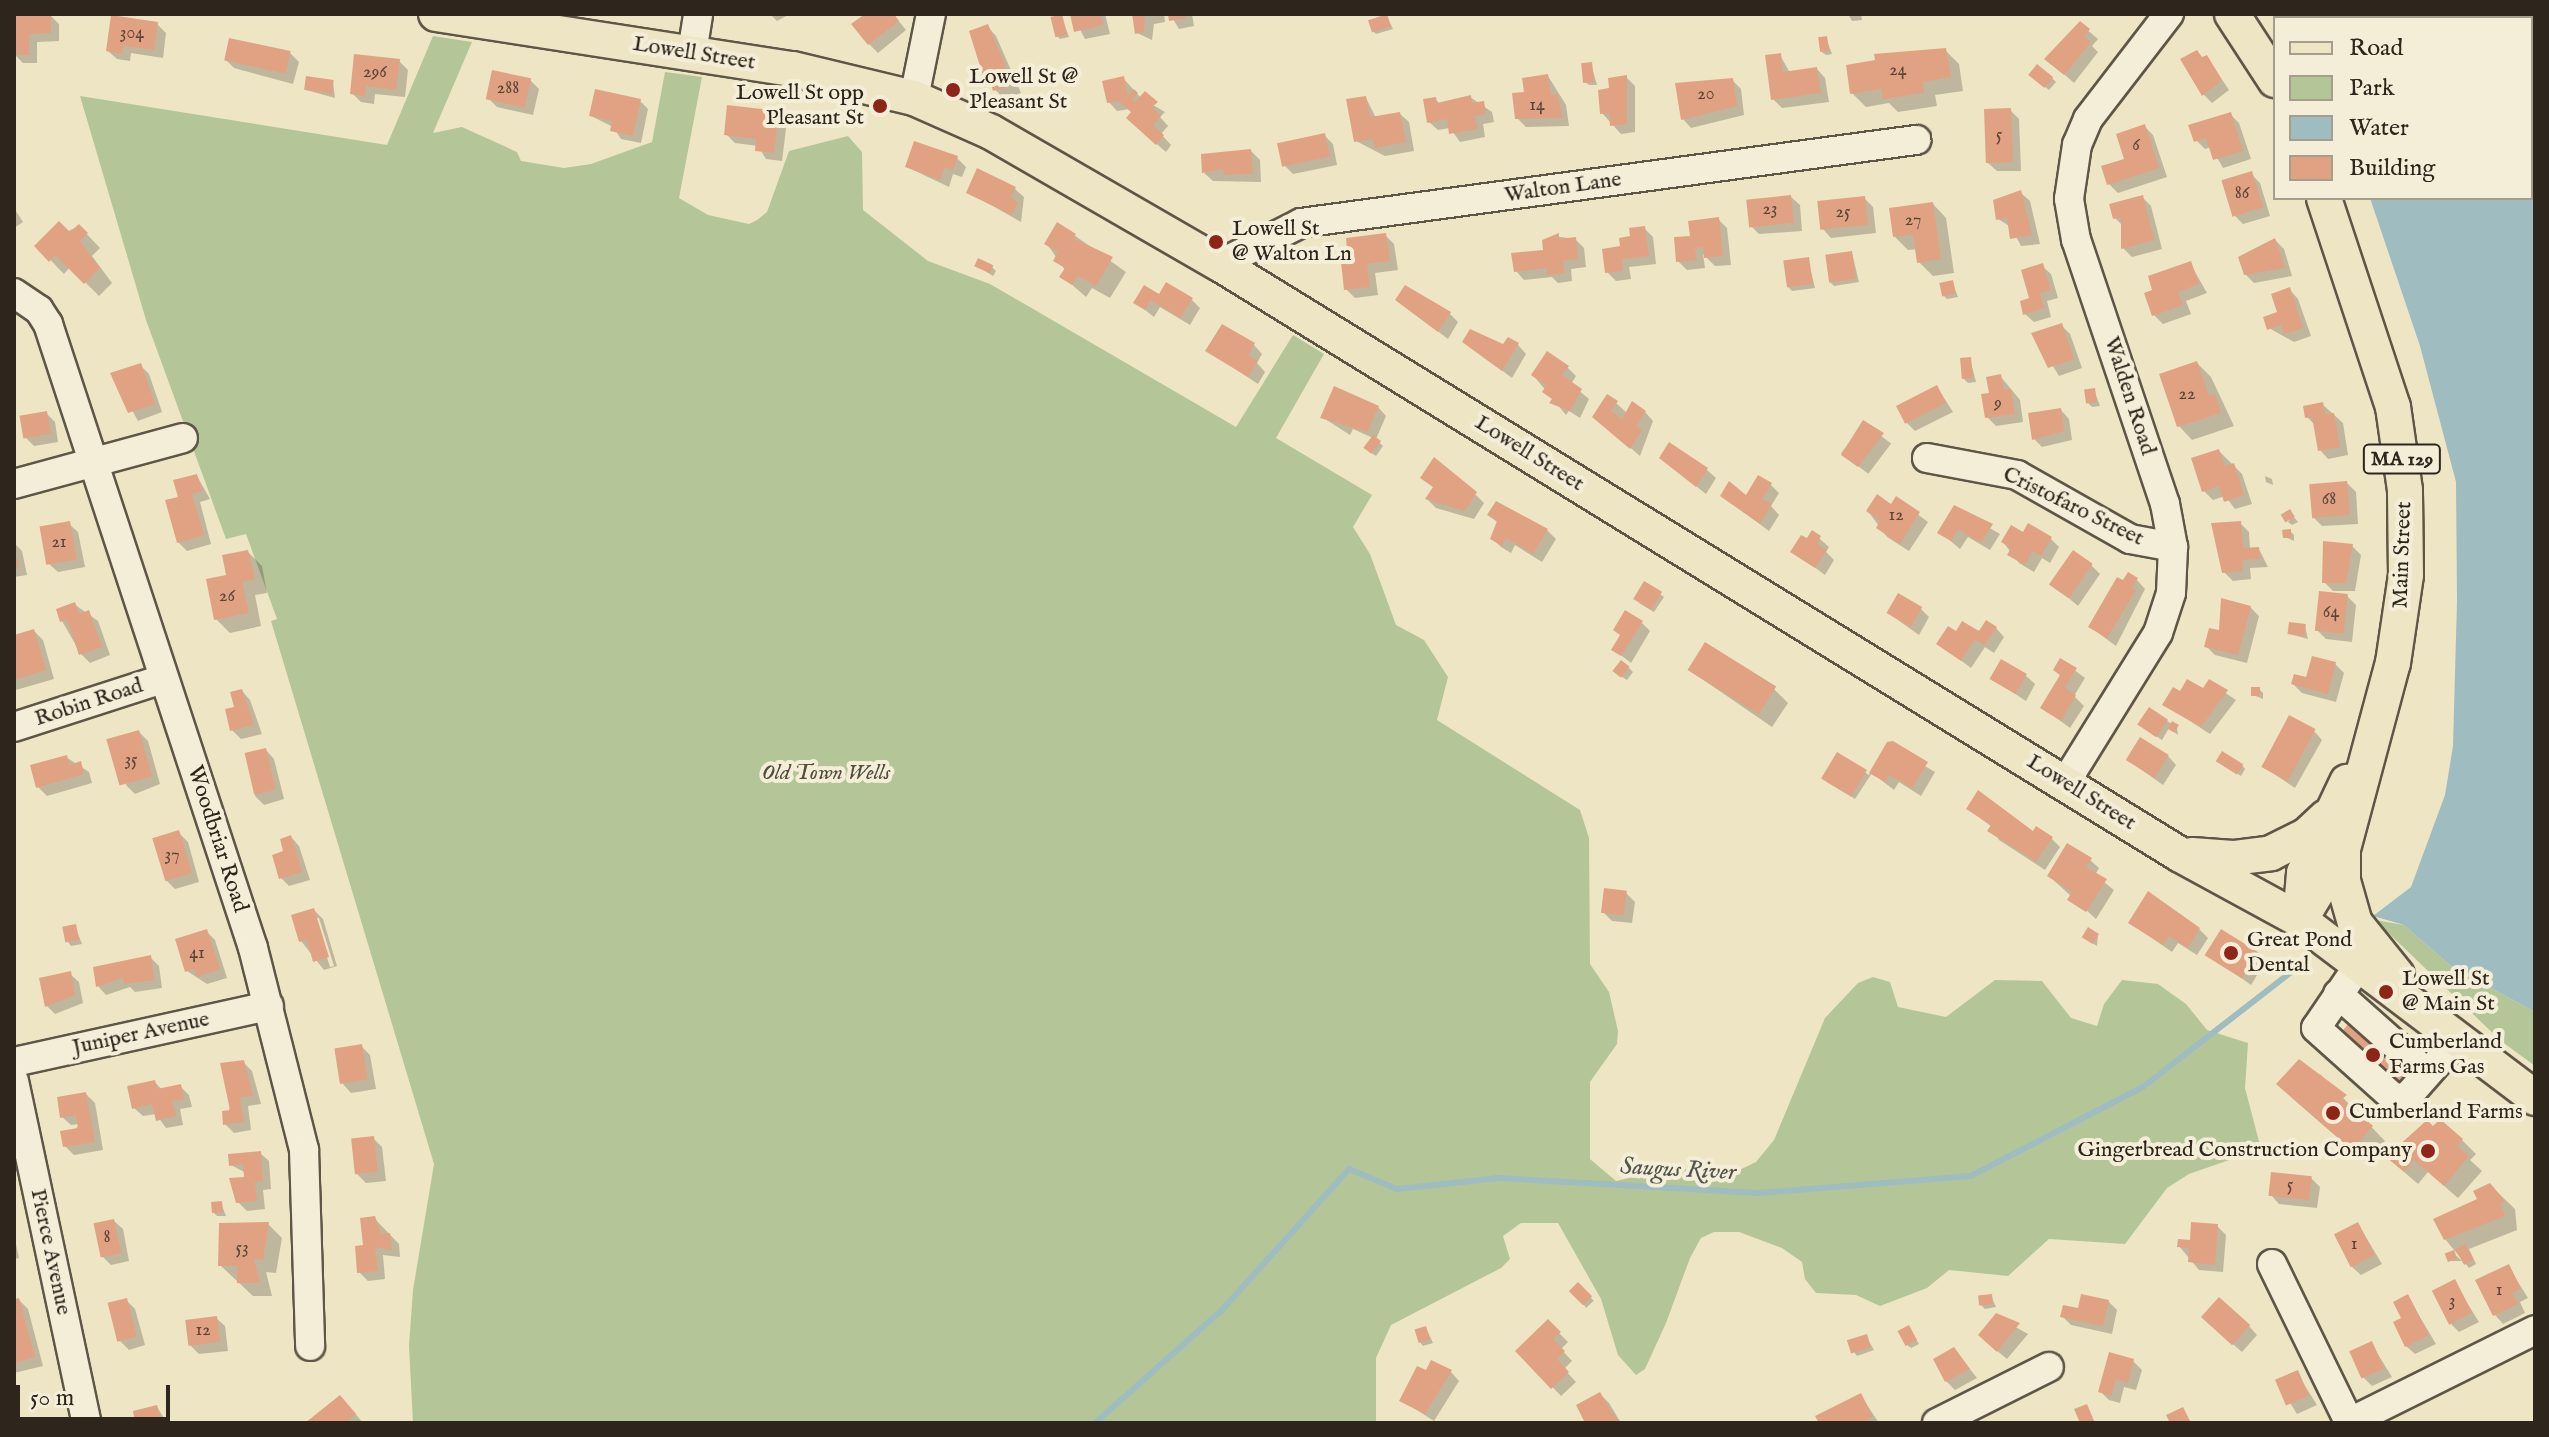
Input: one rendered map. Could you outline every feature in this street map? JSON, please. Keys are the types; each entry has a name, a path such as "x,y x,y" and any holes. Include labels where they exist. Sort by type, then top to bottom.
{"main road":[{"name":"Lowell Street","path":"436,14 793,69 914,98 1053,164 2179,854 2300,920 2535,1098"},
{"path":"2232,14 2273,77"},
{"name":"Main Street","path":"2300,920 2343,849 2403,606 2403,467 2387,382 2325,200"},
{"name":"Main Street","path":"2300,920 2304,873 2329,813 2375,728"},
{"path":"2179,854 2233,858 2271,853 2307,835 2329,813"},
{"name":"MA 129","path":"2343,849 2343,881 2355,923 2457,1040"}],"street":[{"path":"692,53 698,14"},
{"path":"914,98 931,14"},
{"name":"Walden Road","path":"2065,783 2158,633 2171,593 2173,547 2165,504 2076,240 2069,199 2077,145 2088,119 2169,14"},
{"name":"Walton Lane","path":"1220,264 1301,223 1916,140"},
{"name":"Woodbriar Road","path":"14,293 39,310 56,345 269,1006 304,1150 310,1346"},
{"path":"14,484 183,438"},
{"name":"Cristofaro Street","path":"1927,458 2017,475 2130,539 2173,547"},
{"name":"Robin Road","path":"14,727 163,679"},
{"path":"2359,965 2316,1023 2319,1032 2395,1099 2406,1098 2457,1040"},
{"path":"2338,994 2427,1073"},
{"name":"Juniper Avenue","path":"14,1062 269,1006"},
{"name":"Pierce Avenue","path":"14,1081 87,1423"},
{"path":"2272,1264 2349,1423 2535,1330"},
{"path":"1937,1423 2049,1367"}],"green space":[{"name":"Old Town Wells","path":"433,36 472,42 433,133 462,127 517,152 521,161 564,168 591,164 652,142 665,72 702,77 679,198 708,215 749,224 757,220 767,212 789,151 848,136 862,152 863,210 928,261 990,284 1236,427 1293,335 1324,354 1276,438 1372,495 1353,527 1370,554 1396,625 1424,640 1448,677 1437,720 1580,810 1589,838 1590,964 1609,992 1618,1031 1617,1044 1590,1082 1590,1159 1616,1181 1672,1168 1733,1173 1756,1162 1774,1140 1825,1018 1858,983 1873,977 1890,982 1898,1007 1946,1017 1995,980 2042,981 2071,1018 2097,1026 2104,1004 2122,980 2158,984 2186,1004 2207,1030 2248,1043 2245,1088 2261,1149 2189,1174 2167,1188 2125,1244 2049,1239 2008,1276 1949,1270 1927,1288 1880,1306 1856,1295 1816,1293 1805,1279 1802,1262 1782,1248 1739,1232 1714,1232 1701,1238 1690,1258 1645,1369 1636,1375 1618,1355 1601,1299 1558,1223 1521,1223 1503,1236 1510,1259 1501,1268 1391,1325 1376,1358 1376,1423 413,1423 409,1346 413,1290 434,1164 271,621 277,619 246,534 226,539 146,320 80,96 387,145"},
{"path":"2375,920 2404,925 2451,966 2535,1012 2535,1066 2501,1041"}],"water":[{"path":"2289,14 2535,14 2535,1012 2451,966 2404,925 2373,916 2411,887 2445,795 2453,746 2457,601 2456,482 2420,346 2371,200 2533,200 2533,16"}],"building":[{"path":"14,14 51,14 51,33 29,34 29,55 14,55"},
{"path":"865,14 894,14 899,21 868,45 851,24"},
{"path":"1062,14 1067,34 1055,37 1050,17"},
{"path":"1070,14 1100,14 1103,25 1074,32"},
{"path":"1132,14 1145,14 1144,32 1135,34"},
{"path":"1168,14 1185,14 1186,18 1169,21"},
{"path":"1387,14 1391,26 1372,33 1368,20"},
{"path":"111,15 158,22 154,50 123,46 122,54 106,51"},
{"path":"2080,21 2090,29 2084,37 2091,42 2064,75 2044,59"},
{"path":"988,24 1013,85 993,91 990,81 985,82 969,31"},
{"path":"1827,36 1829,51 1820,52 1818,37"},
{"path":"229,38 291,51 286,74 224,60"},
{"path":"1946,48 1951,77 1923,82 1924,93 1883,99 1881,89 1850,94 1846,65 1875,60 1874,54"},
{"path":"2197,50 2202,57 2207,55 2222,80 2202,96 2180,59"},
{"path":"1781,53 1783,72 1817,67 1821,93 1771,100 1765,55"},
{"path":"354,54 400,59 396,90 366,86 365,96 350,94"},
{"path":"1592,62 1594,82 1583,83 1581,63"},
{"path":"2037,64 2053,77 2045,88 2028,75"},
{"path":"492,70 531,78 525,108 486,99"},
{"path":"1548,74 1551,95 1558,94 1562,118 1515,119 1512,93 1524,92 1522,78"},
{"path":"1627,75 1627,124 1610,126 1609,113 1600,114 1598,90 1609,88 1608,78"},
{"path":"306,76 334,80 332,94 304,90"},
{"path":"1124,76 1128,96 1134,89 1138,93 1132,99 1135,102 1145,91 1158,102 1152,107 1161,116 1153,125 1164,135 1156,145 1126,118 1131,112 1119,101 1107,103 1102,81"},
{"path":"1733,78 1737,106 1681,120 1675,83"},
{"path":"595,89 641,99 633,136 610,131 612,121 589,116"},
{"path":"1471,95 1472,103 1484,101 1486,114 1475,116 1478,129 1449,134 1447,119 1427,123 1423,99 1436,97 1437,103"},
{"path":"1366,96 1370,117 1400,112 1406,142 1375,148 1373,139 1354,142 1346,99"},
{"path":"727,105 779,111 774,153 755,151 756,139 724,135"},
{"path":"2011,108 2013,162 1986,163 1984,109"},
{"path":"2231,112 2243,151 2213,160 2206,138 2194,142 2188,125"},
{"path":"2145,124 2159,168 2107,185 2101,166 2124,159 2116,134"},
{"path":"1325,133 1330,156 1282,167 1277,143"},
{"path":"914,141 958,156 953,170 945,167 940,180 905,167"},
{"path":"1251,149 1253,174 1224,175 1223,169 1202,173 1201,154"},
{"path":"977,168 1016,187 1011,198 1018,202 1012,215 966,193"},
{"path":"2252,171 2263,207 2233,217 2221,180"},
{"path":"2021,190 2032,235 2010,239 2007,218 1996,220 1993,200"},
{"path":"1791,195 1794,223 1749,228 1746,200"},
{"path":"2143,195 2154,240 2121,249 2121,217 2113,219 2109,204"},
{"path":"1865,196 1868,225 1820,230 1817,201"},
{"path":"1933,202 1941,259 1917,263 1913,235 1893,237 1889,208"},
{"path":"1719,217 1723,256 1704,258 1703,247 1695,248 1697,260 1676,262 1674,237 1690,236 1688,221"},
{"path":"59,221 70,232 79,224 88,233 80,241 100,268 84,284 55,255 49,262 34,246"},
{"path":"1057,222 1076,234 1073,238 1113,257 1096,286 1078,276 1072,285 1059,277 1065,268 1053,261 1058,252 1044,244"},
{"path":"1645,226 1649,256 1622,259 1623,271 1605,273 1602,249 1620,246 1619,238 1630,236 1629,228"},
{"path":"1386,233 1390,261 1367,264 1370,287 1344,290 1340,253 1347,252 1346,238"},
{"path":"1559,233 1559,239 1576,237 1578,259 1563,261 1564,273 1547,275 1547,268 1514,272 1511,253 1543,250 1542,240"},
{"path":"2275,238 2285,268 2244,275 2238,257"},
{"path":"1852,251 1856,279 1829,282 1825,255"},
{"path":"1809,257 1813,284 1787,287 1783,261"},
{"path":"978,258 993,265 990,273 974,266"},
{"path":"2191,261 2199,284 2178,292 2183,305 2152,316 2144,293 2152,290 2148,276"},
{"path":"2043,263 2051,290 2040,293 2044,308 2023,315 2020,301 2029,298 2021,270"},
{"path":"1953,280 1956,294 1942,297 1939,283"},
{"path":"1166,282 1193,298 1180,318 1150,300 1145,310 1133,303 1144,285 1159,294"},
{"path":"1405,285 1451,312 1438,332 1395,300"},
{"path":"2290,287 2303,328 2284,334 2281,325 2267,330 2263,317 2277,312 2271,294"},
{"path":"2062,323 2074,359 2048,368 2031,333"},
{"path":"1222,324 1255,343 1248,355 1258,361 1248,377 1205,351"},
{"path":"1470,329 1503,344 1508,337 1519,343 1502,371 1462,342"},
{"path":"1547,351 1569,366 1562,375 1582,389 1570,411 1549,403 1552,399 1542,392 1546,386 1531,375"},
{"path":"1971,357 1973,378 1962,379 1960,358"},
{"path":"2197,361 2209,396 2215,394 2221,413 2177,427 2159,374"},
{"path":"141,363 155,404 128,413 110,373"},
{"path":"2001,374 2004,390 2011,389 2015,414 1985,418 1981,394 1989,393 1986,377"},
{"path":"1937,385 1946,403 1905,424 1896,406"},
{"path":"1334,386 1379,406 1367,432 1320,418"},
{"path":"2095,388 2097,402 2086,403 2084,390"},
{"path":"1607,394 1618,401 1611,411 1622,419 1632,401 1646,411 1636,426 1642,430 1630,449 1592,417"},
{"path":"2323,402 2325,414 2334,413 2340,447 2318,451 2312,417 2305,418 2303,406"},
{"path":"2061,408 2064,431 2032,440 2028,413"},
{"path":"47,411 51,434 23,439 19,416"},
{"path":"1863,420 1884,433 1858,467 1841,455"},
{"path":"1373,435 1381,441 1371,454 1363,448"},
{"path":"1669,442 1708,468 1696,487 1659,458"},
{"path":"2219,449 2225,466 2234,463 2244,495 2224,502 2219,486 2202,492 2191,458"},
{"path":"1434,457 1477,492 1465,511 1425,499 1433,487 1420,478"},
{"path":"197,474 202,491 192,494 204,535 177,543 165,500 178,497 173,480"},
{"path":"1758,475 1772,483 1762,499 1772,504 1760,524 1720,496 1729,481 1746,495"},
{"path":"2347,481 2350,515 2312,518 2309,484"},
{"path":"1877,494 1891,504 1896,496 1920,512 1900,544 1876,528 1880,521 1866,511"},
{"path":"1496,501 1548,529 1533,554 1506,538 1502,546 1490,539 1497,521 1487,515"},
{"path":"1954,505 1993,524 1981,543 1958,529 1951,541 1937,533"},
{"path":"2290,509 2295,517 2285,522 2281,515"},
{"path":"70,521 77,559 46,565 39,526"},
{"path":"2241,521 2243,548 2259,547 2260,559 2242,560 2243,571 2222,573 2211,523"},
{"path":"2028,523 2052,537 2041,556 2032,551 2025,565 2007,555 2011,548 2001,542 2011,525 2023,532"},
{"path":"2291,529 2291,538 2283,538 2282,530"},
{"path":"1812,530 1821,536 1817,544 1827,550 1815,568 1790,552 1801,535 1807,538"},
{"path":"2323,541 2353,544 2346,583 2322,583"},
{"path":"14,548 19,567 14,568"},
{"path":"248,550 255,579 242,582 249,613 214,620 206,579 226,575 222,555"},
{"path":"2073,550 2093,564 2069,598 2049,584"},
{"path":"2128,572 2138,578 2132,588 2136,590 2107,638 2088,627 2117,577 2123,580"},
{"path":"1644,581 1662,592 1651,610 1633,599"},
{"path":"2319,591 2348,594 2344,634 2315,631"},
{"path":"1898,593 1922,607 1911,627 1886,613"},
{"path":"2221,598 2251,606 2238,655 2204,647 2209,628 2219,630"},
{"path":"75,602 79,614 89,610 102,647 79,655 67,620 60,622 56,609"},
{"path":"1625,610 1643,621 1621,656 1611,650 1620,635 1613,630"},
{"path":"1986,620 1997,627 1984,645 1975,639 1961,661 1936,644 1948,626 1956,631 1962,621 1979,631"},
{"path":"2289,622 2306,624 2304,636 2288,634"},
{"path":"34,629 46,670 14,680 14,635"},
{"path":"1705,642 1776,687 1759,714 1688,670"},
{"path":"2312,656 2336,662 2328,694 2291,684 2294,674 2306,677"},
{"path":"2060,658 2077,668 2065,688 2076,695 2061,721 2040,708 2060,675 2053,670"},
{"path":"2001,659 2027,674 2015,694 1990,679"},
{"path":"1621,660 1630,667 1621,678 1612,671"},
{"path":"2187,679 2203,688 2209,679 2228,690 2201,727 2162,705 2173,687 2180,691"},
{"path":"2251,687 2260,687 2260,696 2251,696"},
{"path":"242,689 254,725 230,731 225,709 234,707 230,692"},
{"path":"2149,707 2168,720 2156,737 2137,724"},
{"path":"2289,715 2315,729 2288,781 2261,767"},
{"path":"2172,721 2179,725 2174,733 2168,729"},
{"path":"139,730 152,776 120,786 106,739"},
{"path":"2140,737 2169,755 2155,778 2126,760"},
{"path":"1893,741 1928,762 1912,788 1889,775 1885,782 1869,773 1887,742"},
{"path":"266,748 276,790 254,795 245,753"},
{"path":"2222,751 2243,764 2237,774 2216,761"},
{"path":"1837,752 1867,770 1851,797 1821,779"},
{"path":"67,755 69,765 81,761 84,774 36,788 30,765"},
{"path":"1978,790 2033,831 2036,826 2053,837 2036,862 1987,831 1991,825 1966,809"},
{"path":"179,830 192,873 165,881 152,838"},
{"path":"291,835 302,872 279,879 272,855 283,851 280,839"},
{"path":"2067,843 2092,858 2086,867 2107,879 2086,912 2067,900 2072,892 2047,876"},
{"path":"1604,888 1627,891 1624,916 1601,913"},
{"path":"2148,891 2200,928 2188,948 2169,936 2163,945 2128,923"},
{"path":"314,908 329,957 313,962 307,940 299,942 291,915"},
{"path":"76,924 79,940 65,942 62,927"},
{"path":"2088,927 2099,934 2093,944 2082,937"},
{"path":"207,929 220,969 197,977 194,969 185,972 175,939"},
{"name":"Great Pond Dental","path":"2221,929 2258,952 2242,979 2205,955"},
{"path":"151,955 154,980 124,984 123,978 96,987 93,967"},
{"path":"71,971 75,995 45,1007 39,978"},
{"name":"Cumberland Farms Gas","path":"2351,1021 2410,1072 2395,1090 2336,1038"},
{"path":"362,1044 368,1080 340,1084 334,1048"},
{"name":"Cumberland Farms","path":"2299,1059 2347,1095 2342,1099 2373,1126 2352,1150 2276,1084"},
{"path":"244,1060 253,1096 240,1097 244,1122 223,1125 222,1111 230,1110 220,1063"},
{"path":"155,1080 157,1089 181,1084 184,1099 172,1101 176,1116 156,1121 152,1104 132,1109 127,1086"},
{"path":"86,1092 95,1142 63,1147 60,1131 78,1128 76,1115 60,1118 57,1097"},
{"name":"Gingerbread Construction Company","path":"2440,1119 2463,1139 2457,1146 2469,1156 2444,1186 2414,1160 2404,1172 2386,1157 2427,1120 2433,1126"},
{"path":"374,1136 378,1172 355,1174 351,1138"},
{"path":"261,1151 263,1181 255,1182 257,1201 236,1203 229,1178 244,1177 243,1164 229,1166 228,1154"},
{"path":"2271,1172 2312,1176 2309,1200 2268,1196"},
{"path":"2490,1183 2505,1201 2500,1204 2505,1216 2444,1240 2433,1219 2477,1199 2473,1191"},
{"path":"222,1201 223,1212 212,1213 211,1202"},
{"path":"375,1216 381,1234 390,1233 392,1250 375,1247 378,1271 357,1273 355,1246 363,1245 360,1218"},
{"path":"114,1219 121,1253 101,1258 93,1223"},
{"path":"269,1222 263,1260 254,1259 260,1283 237,1283 237,1266 218,1266 219,1223"},
{"path":"2191,1222 2218,1224 2215,1265 2188,1262 2189,1248 2177,1247 2178,1239 2190,1240"},
{"path":"2358,1222 2375,1255 2351,1267 2334,1234"},
{"path":"2465,1244 2474,1260 2464,1265 2455,1249"},
{"path":"2454,1250 2457,1258 2448,1262 2445,1254"},
{"path":"2509,1264 2521,1289 2512,1293 2518,1304 2493,1316 2475,1280"},
{"path":"2455,1279 2472,1313 2449,1325 2432,1291"},
{"path":"1578,1282 1592,1296 1583,1305 1569,1291"},
{"path":"1992,1294 1993,1304 1979,1305 1978,1295"},
{"path":"2081,1294 2109,1300 2103,1326 2060,1317 2063,1305 2078,1308"},
{"path":"2408,1294 2429,1335 2405,1347 2393,1322 2401,1318 2393,1302"},
{"path":"2219,1297 2250,1325 2232,1345 2201,1317"},
{"path":"19,1298 35,1357 14,1363 14,1299"},
{"path":"127,1298 137,1337 117,1342 108,1303"},
{"path":"1996,1313 2020,1323 1997,1352 1978,1335"},
{"path":"217,1316 220,1342 188,1346 185,1320"},
{"path":"1548,1319 1561,1332 1553,1339 1565,1351 1557,1359 1569,1372 1551,1389 1515,1351"},
{"path":"1909,1325 1917,1340 1906,1346 1898,1331"},
{"path":"1426,1326 1430,1339 1419,1343 1415,1330"},
{"path":"1867,1334 1871,1347 1851,1354 1847,1340"},
{"path":"2372,1341 2384,1368 2361,1379 2349,1351"},
{"path":"1954,1347 1970,1369 1945,1382 1933,1359"},
{"path":"2109,1352 2134,1359 2128,1383 2116,1379 2111,1396 2098,1392"},
{"path":"1431,1360 1452,1370 1425,1414 1399,1401 1417,1366 1426,1370"},
{"path":"2298,1370 2309,1396 2286,1406 2275,1380"},
{"path":"1600,1392 1621,1423 1585,1423 1576,1405"},
{"path":"1861,1393 1873,1417 1861,1423 1819,1423 1815,1416"},
{"path":"340,1395 356,1414 345,1423 305,1423"},
{"path":"2087,1404 2095,1423 2080,1423 2074,1409"},
{"path":"157,1405 162,1423 135,1423 133,1411"},
{"path":"2183,1407 2191,1423 2170,1423 2166,1415"}],"waterway":[{"name":"Saugus River","path":"1095,1423 1222,1310 1349,1169 1397,1189 1498,1178 1759,1193 1971,1176 2143,1087 2304,962"}],"place":[{"name":"Lowell St @ Pleasant St","path":"953,90"},
{"name":"Lowell St opp Pleasant St","path":"880,106"},
{"name":"Lowell St @ Walton Ln","path":"1216,242"},
{"name":"Great Pond Dental","path":"2231,953"},
{"name":"Lowell St @ Main St","path":"2386,992"},
{"name":"Cumberland Farms Gas","path":"2373,1055"},
{"name":"Cumberland Farms","path":"2333,1113"},
{"name":"Gingerbread Construction Company","path":"2428,1151"}]}
